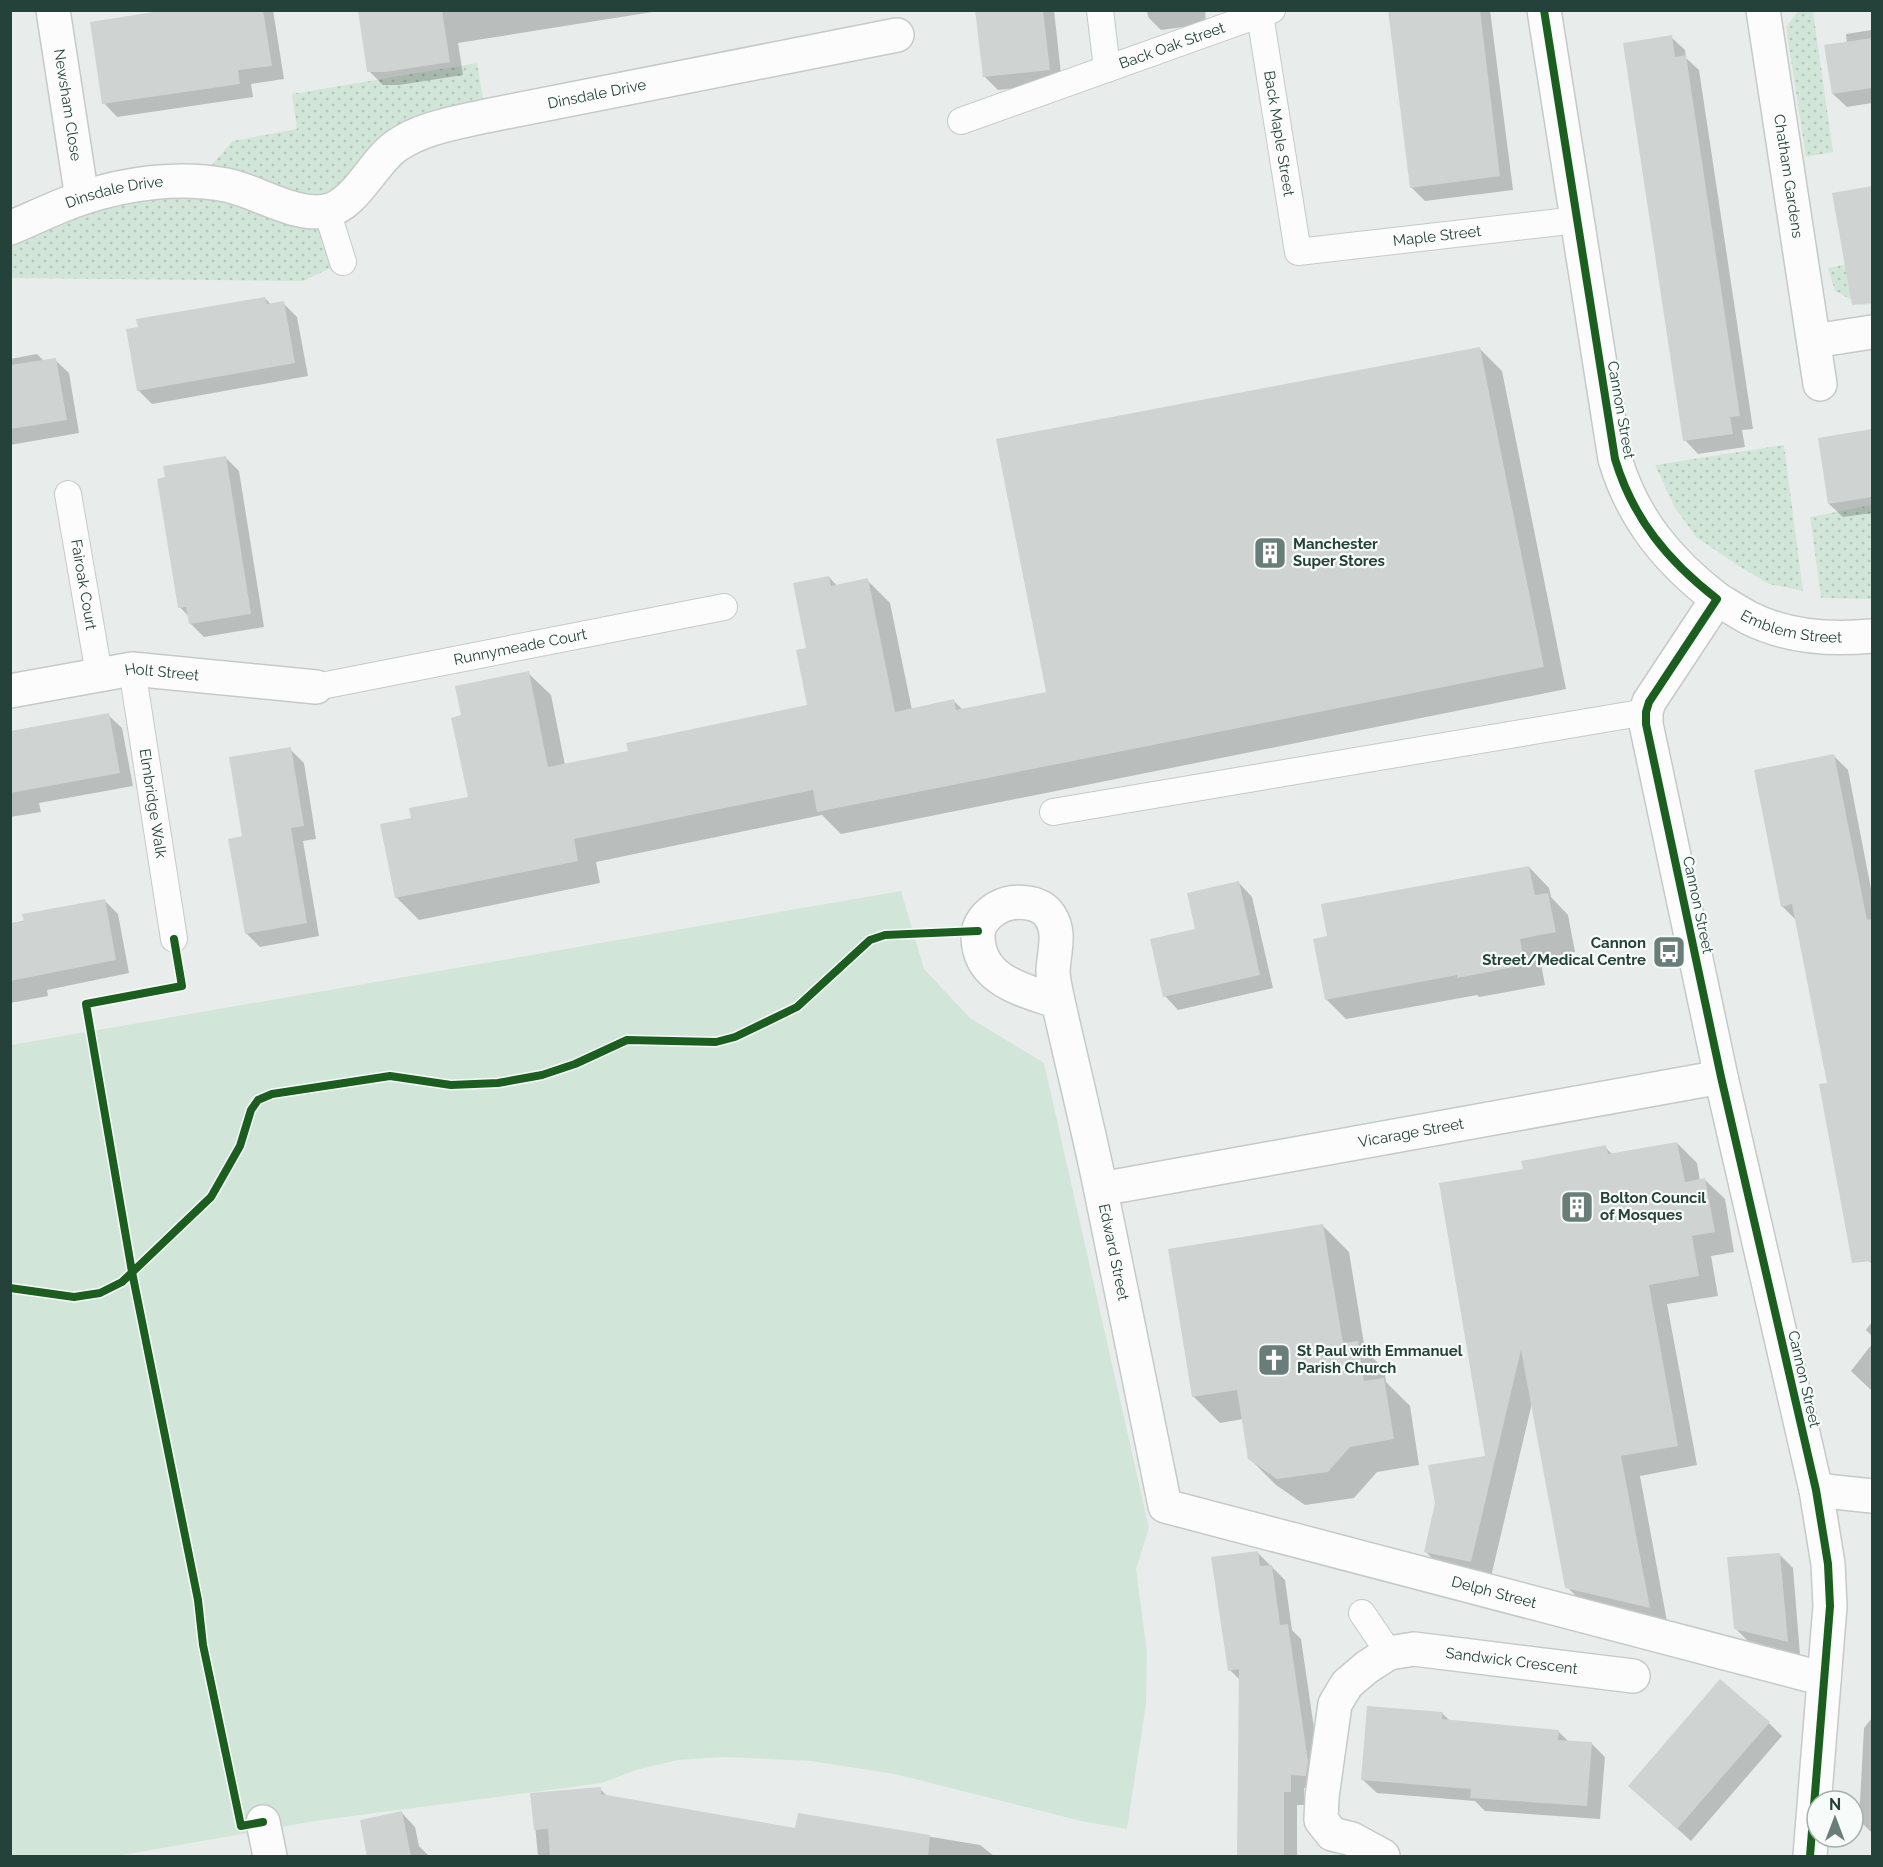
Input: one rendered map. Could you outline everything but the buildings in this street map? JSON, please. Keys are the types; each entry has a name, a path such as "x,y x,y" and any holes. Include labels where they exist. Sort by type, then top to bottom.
{"street":[{"name":"Newsham Close","path":"53,10 82,198"},
{"name":"Cannon Street","path":"1544,10 1615,459 1621,480 1639,515 1662,549 1686,575 1716,599"},
{"name":"Chatham Gardens","path":"1763,10 1820,384"},
{"name":"Dinsdale Drive","path":"10,228 82,198 135,186 187,180 228,186 292,208 327,211 348,199 395,147 436,127 897,35"},
{"path":"1814,341 1872,332"},
{"path":"1646,712 1649,702 1716,599"},
{"name":"Emblem Street","path":"1716,599 1750,618 1787,632 1827,638 1872,636"},
{"name":"Holt Street","path":"10,691 132,669 316,687"},
{"name":"Cannon Street","path":"1646,712 1646,724 1721,1077 1816,1490 1827,1564 1830,1606 1810,1857"},
{"name":"Edward Street","path":"1058,1002 1101,1189 1165,1506"},
{"name":"Vicarage Street","path":"1101,1189 1721,1077"},
{"path":"1816,1490 1872,1496"},
{"name":"Delph Street","path":"1165,1506 1824,1679"},
{"name":"Sandwick Crescent","path":"1383,1857 1352,1839 1332,1834 1321,1820 1335,1704 1347,1684 1367,1667 1389,1653 1414,1649 1633,1676"},
{"path":"263,1822 270,1857"}],"lane":[{"name":"Back Oak Street","path":"1100,10 1107,69"},
{"name":"Back Oak Street","path":"962,121 1266,13"},
{"name":"Back Maple Street","path":"1266,13 1298,252"},
{"path":"327,211 343,262"},
{"name":"Maple Street","path":"1298,252 1577,220"},
{"name":"Fairoak Court","path":"68,494 99,674"},
{"name":"Runnymeade Court","path":"316,687 724,607"},
{"name":"Elmbridge Walk","path":"132,669 174,939"},
{"path":"1053,812 1646,712"},
{"path":"1362,1613 1389,1653"}],"green space":[{"path":"1799,10 1813,11 1833,152 1806,157 1786,27"},
{"path":"477,63 486,116 405,142 327,211 343,262 303,281 11,278 11,233 197,181 233,141 297,129 292,94"},
{"path":"1872,259 1872,304 1861,305 1835,291 1828,268"},
{"path":"1784,445 1803,591 1769,584 1696,537 1674,506 1655,465"},
{"path":"1872,505 1872,599 1821,598 1810,517"},
{"path":"901,891 924,969 970,1018 1044,1063 1149,1528 1136,1569 1147,1652 1146,1704 1127,1829 1081,1821 895,1774 810,1761 724,1757 678,1760 636,1770 602,1783 315,1821 117,1856 11,1856 11,1045"}],"cycle path":[{"path":"1544,10 1615,459 1632,501 1654,537 1683,570 1717,599 1649,702 1646,724 1721,1077 1816,1490 1828,1564 1830,1606 1810,1856"},
{"path":"10,1288 74,1297 100,1293 122,1282 211,1197 240,1146 251,1110 258,1100 272,1094 390,1076 451,1085 498,1083 542,1075 575,1064 627,1040 716,1042 735,1037 797,1007 870,940 885,935 978,931"},
{"path":"174,939 182,986 86,1004 132,1272 198,1600 203,1645 241,1826 263,1822"}],"place":[{"name":"Manchester Super Stores","path":"1270,553"},
{"name":"Cannon Street/Medical Centre","path":"1669,952"},
{"name":"Bolton Council of Mosques","path":"1577,1207"},
{"name":"St Paul with Emmanuel Parish Church","path":"1274,1360"}]}
